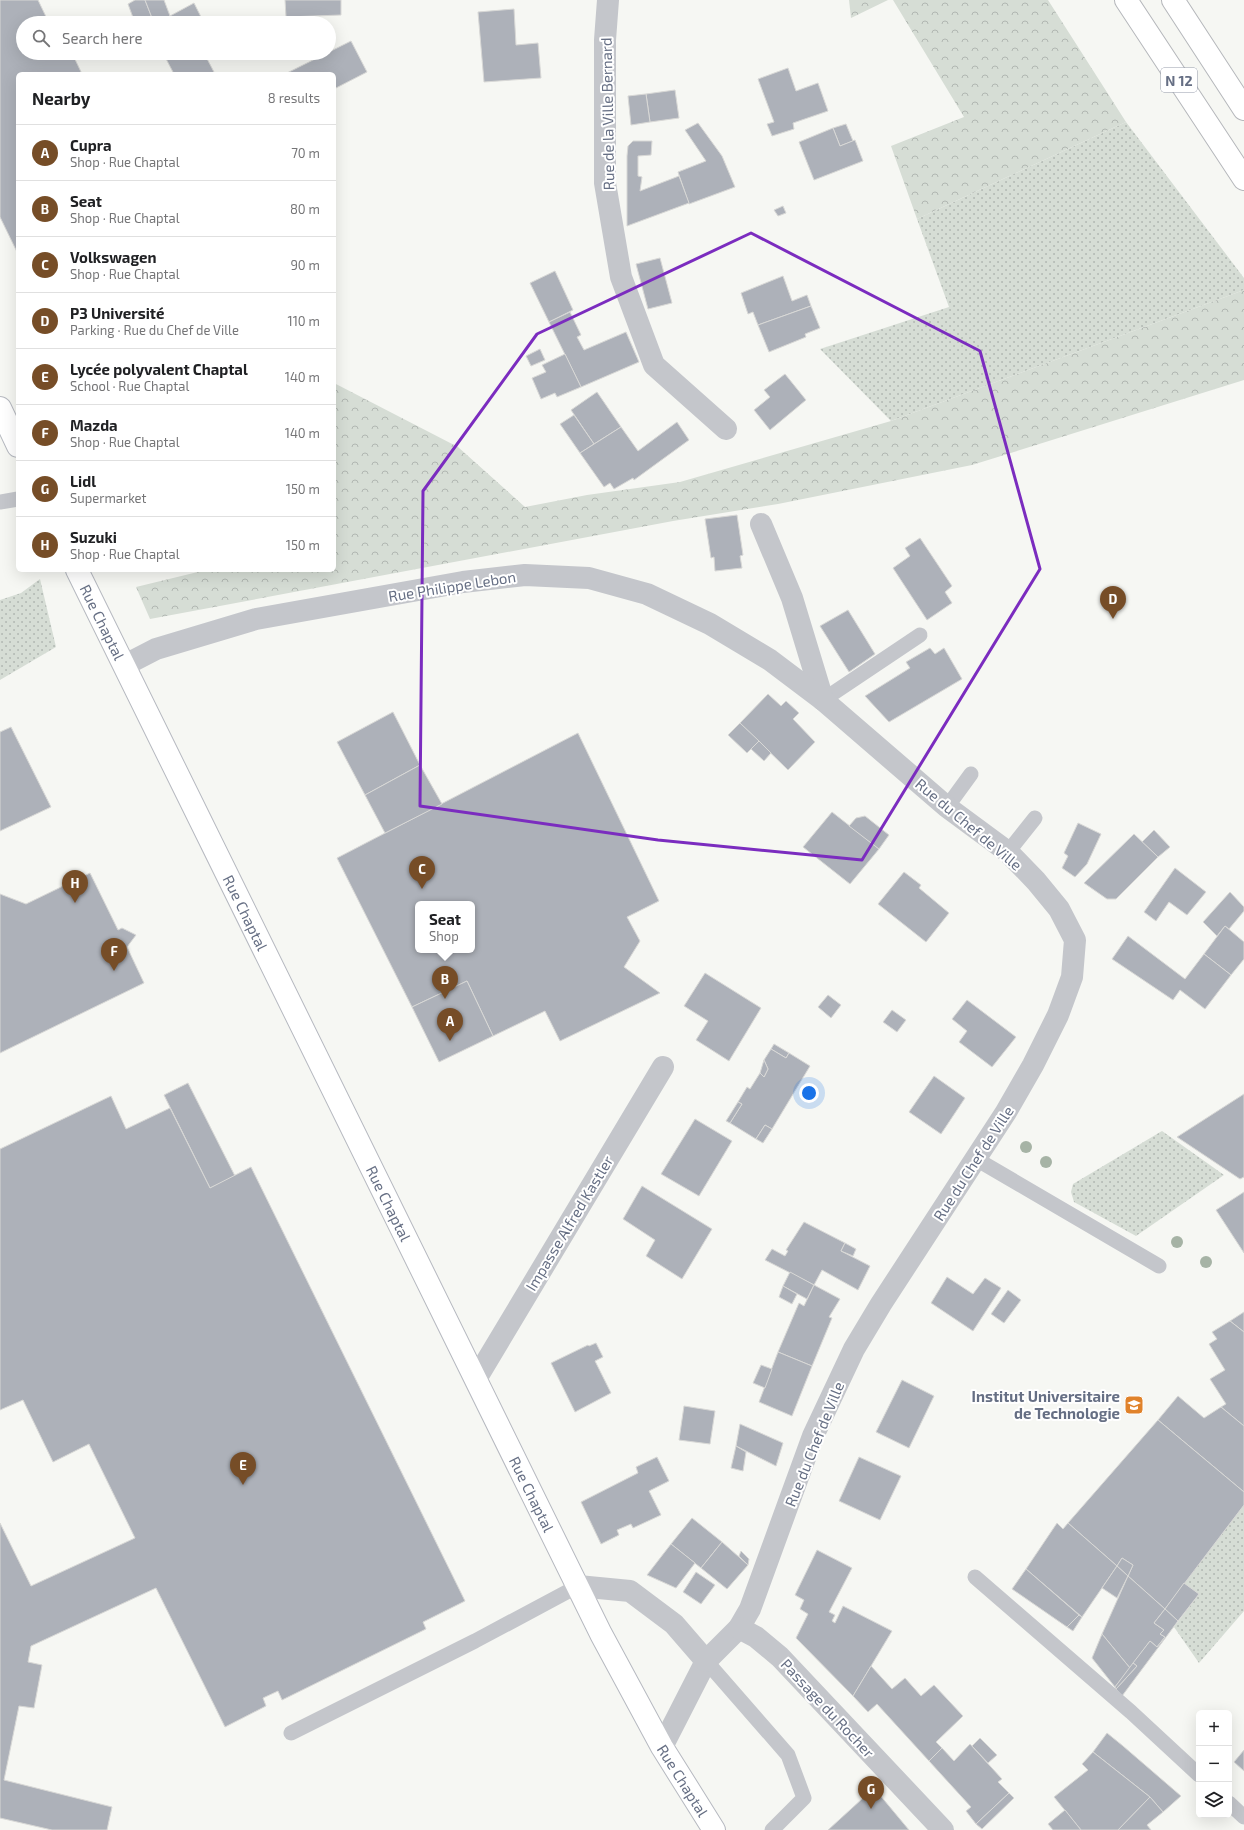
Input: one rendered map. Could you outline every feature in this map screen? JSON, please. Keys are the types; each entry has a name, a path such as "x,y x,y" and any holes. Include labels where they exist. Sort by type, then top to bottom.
{"main road":[{"name":"N 12","path":"1126,0 1244,179"},
{"name":"N 12","path":"1173,0 1244,109"},
{"path":"0,408 10,438"},
{"name":"Rue Chaptal","path":"78,572 601,1634 662,1747 714,1830"}],"street":[{"name":"Rue de la Ville Bernard","path":"608,0 605,40 605,183 621,277 654,364 726,429"},
{"path":"761,524 792,598 823,700"},
{"name":"Rue Philippe Lebon","path":"125,665 156,649 256,619 463,582 525,575 590,578 647,594 710,624 770,660"},
{"name":"Rue du Chef de Ville","path":"662,1747 706,1661 739,1628 750,1609 814,1436 854,1349 881,1304 1006,1112 1033,1065 1058,1015 1072,977 1075,940 1059,909 1036,881 1008,852 947,807 823,700 770,660"},
{"name":"Impasse Alfred Kastler","path":"476,1379 663,1067"},
{"path":"578,1586 630,1591 674,1624 706,1661"},
{"name":"Passage du Rocher","path":"739,1628 756,1637 780,1657 943,1830"}],"lane":[{"path":"0,502 16,499"},
{"path":"823,700 920,635"},
{"path":"947,807 971,774"},
{"path":"1008,852 1035,818"},
{"path":"976,1159 1159,1266"},
{"path":"975,1577 1131,1712 1196,1773"},
{"path":"291,1733 475,1641 578,1586"},
{"path":"706,1661 788,1755 804,1798 772,1830"},
{"path":"1232,1806 1244,1817"}],"highlighted area":[{"path":"751,233 980,351 1040,569 862,860 658,840 420,806 423,491 537,334"}],"green space":[{"path":"849,0 888,0 851,18"},
{"path":"893,0 1048,0 1126,122 917,219 891,146 964,117"},
{"path":"1126,122 1244,278 1244,290 891,421 820,349 949,307 917,219"},
{"path":"1244,290 1244,380 972,465 778,504 673,521 150,619 136,587 198,572 336,572 336,384 458,447 525,507 587,495 680,482 891,421"},
{"path":"40,579 56,647 0,680 0,600 21,593"},
{"path":"1162,1131 1224,1175 1136,1236 1074,1202 1071,1192 1073,1184"},
{"path":"1244,1505 1244,1611 1199,1663 1174,1627 1199,1594 1184,1583"}],"building":[{"path":"0,0 38,0 46,16 16,16 16,60 75,60 81,72 16,72 16,250 0,217"},
{"path":"135,0 145,0 151,16 132,16 128,4"},
{"path":"145,0 164,0 170,16 151,16"},
{"path":"285,0 341,0 341,15 286,16"},
{"path":"194,3 200,16 170,16"},
{"path":"514,9 516,45 538,43 541,78 484,82 478,12"},
{"path":"351,41 367,72 336,88 336,72 289,72 313,60 336,60 336,48"},
{"path":"167,60 208,60 214,72 173,72"},
{"path":"788,68 796,91 818,83 828,111 793,123 794,129 772,136 767,124 774,122 758,79"},
{"path":"675,90 679,118 650,122 646,94"},
{"path":"646,94 650,122 631,125 628,96"},
{"path":"698,123 722,156 735,187 689,204 678,172 706,161 685,130"},
{"path":"846,124 853,141 840,146 833,128"},
{"path":"833,128 840,146 855,140 863,161 814,180 799,142"},
{"path":"633,141 652,141 651,155 638,156 638,176 642,177 640,191 679,176 689,203 627,226 627,156 628,146"},
{"path":"783,206 786,213 778,216 774,210"},
{"path":"660,258 672,303 648,309 636,264"},
{"path":"555,271 573,310 549,322 530,283"},
{"path":"783,276 792,301 807,295 811,306 758,325 753,312 748,314 741,293"},
{"path":"811,306 820,328 805,334 806,337 769,352 758,325"},
{"path":"570,312 581,335 577,337 584,350 626,332 639,362 581,387 549,322"},
{"path":"540,349 545,360 531,366 526,356"},
{"path":"565,354 581,387 557,397 555,393 541,399 532,378 546,372 542,365"},
{"path":"785,374 806,400 770,430 754,410 770,397 764,390"},
{"path":"597,392 621,427 594,444 571,410"},
{"path":"574,415 594,444 580,453 560,424"},
{"path":"677,422 689,440 634,480 633,478 614,489 610,483 604,487 580,453 621,427 638,451"},
{"path":"737,515 743,555 740,556 742,568 715,571 714,557 711,558 705,519"},
{"path":"920,538 952,586 945,592 952,603 927,620 893,568 910,556 905,548"},
{"path":"848,610 875,654 849,672 820,626"},
{"path":"930,648 935,654 944,648 962,679 889,722 865,696 910,668 906,662"},
{"path":"768,694 781,706 786,701 799,713 793,719 815,742 788,770 740,723"},
{"path":"393,712 420,765 365,795 337,742"},
{"path":"740,723 759,741 747,753 728,735"},
{"path":"11,727 51,807 0,831 0,732"},
{"path":"578,733 659,901 627,917 640,941 624,967 660,993 560,1041 545,1011 493,1036 467,981 412,1007 337,858"},
{"path":"759,741 771,753 764,761 751,749"},
{"path":"420,765 442,804 385,833 365,795"},
{"path":"832,812 879,849 850,884 803,847"},
{"path":"865,816 889,835 879,849 849,826 856,818"},
{"path":"1078,823 1101,834 1087,864 1075,877 1062,868 1068,856 1064,853"},
{"path":"1154,830 1170,847 1158,857 1142,842"},
{"path":"1134,834 1158,857 1116,899 1107,899 1084,883"},
{"path":"1175,868 1206,892 1187,915 1169,902 1156,921 1144,912"},
{"path":"904,872 921,885 919,888 949,913 926,942 878,904"},
{"path":"90,873 118,930 122,928 136,935 127,947 144,983 0,1053 0,894 26,904"},
{"path":"1230,892 1244,907 1244,911 1229,929 1225,926 1217,936 1203,922"},
{"path":"1225,926 1244,942 1244,959 1231,975 1204,954"},
{"path":"1128,936 1185,979 1204,954 1231,975 1205,1009 1180,990 1173,1000 1112,959"},
{"path":"705,973 761,1008 729,1061 696,1040 708,1021 684,1006"},
{"path":"467,981 493,1036 439,1062 412,1007"},
{"path":"828,995 841,1005 831,1018 818,1007"},
{"path":"967,1000 1016,1037 992,1067 959,1042 967,1031 952,1019"},
{"path":"892,1010 906,1020 897,1032 883,1022"},
{"path":"774,1044 789,1053 786,1058 771,1049"},
{"path":"771,1049 786,1058 789,1053 810,1066 772,1129 765,1125 756,1139 730,1123 742,1104 738,1102 747,1087 750,1089 760,1073 764,1077 768,1069 764,1060"},
{"path":"764,1060 768,1069 764,1077 760,1073"},
{"path":"934,1076 965,1098 941,1134 909,1112"},
{"path":"188,1083 235,1176 210,1188 164,1095"},
{"path":"1244,1094 1244,1177 1240,1179 1177,1137"},
{"path":"111,1096 126,1129 170,1108 210,1188 251,1167 465,1601 423,1622 426,1629 282,1700 278,1691 263,1698 266,1706 225,1727 156,1588 31,1646 28,1662 42,1665 34,1708 19,1706 4,1780 112,1807 107,1830 52,1830 0,1818 0,1523 31,1586 135,1538 89,1444 53,1462 23,1400 0,1410 0,1149"},
{"path":"738,1102 742,1104 730,1123 726,1121"},
{"path":"695,1119 732,1141 699,1196 661,1174"},
{"path":"765,1125 772,1129 763,1143 756,1139"},
{"path":"642,1186 712,1229 682,1279 646,1256 655,1240 623,1219"},
{"path":"1244,1192 1244,1253 1216,1210"},
{"path":"804,1222 845,1243 841,1251 870,1266 858,1290 822,1270 814,1285 765,1260 772,1249 785,1256 788,1251 786,1250"},
{"path":"845,1243 856,1249 853,1256 841,1251"},
{"path":"790,1272 814,1285 807,1299 783,1286"},
{"path":"947,1277 973,1294 985,1278 1001,1288 973,1331 931,1303"},
{"path":"814,1285 840,1299 829,1317 832,1318 812,1366 778,1352 799,1303 804,1306"},
{"path":"783,1286 797,1294 792,1304 779,1297"},
{"path":"1008,1290 1021,1300 1004,1323 991,1314"},
{"path":"1244,1312 1244,1332 1230,1321"},
{"path":"1230,1321 1244,1332 1244,1426 1221,1407 1226,1404 1210,1379 1225,1370 1209,1344 1217,1339 1212,1332"},
{"path":"596,1343 603,1357 595,1361 611,1393 575,1412 551,1363 588,1345 589,1346"},
{"path":"778,1352 812,1366 792,1416 759,1402"},
{"path":"761,1365 772,1369 765,1388 753,1383"},
{"path":"902,1380 934,1396 909,1448 876,1432"},
{"path":"1178,1396 1204,1418 1221,1407 1244,1426 1244,1492 1158,1420"},
{"path":"684,1406 715,1411 710,1444 679,1440"},
{"path":"1158,1420 1244,1492 1244,1505 1165,1609 1128,1576 1133,1565 1122,1558 1117,1566 1068,1523"},
{"path":"740,1424 783,1443 776,1466 736,1446"},
{"path":"736,1446 746,1452 743,1471 731,1468"},
{"path":"657,1457 669,1481 649,1491 661,1515 633,1528 631,1524 617,1530 619,1535 601,1544 581,1502 638,1473 636,1467"},
{"path":"859,1457 901,1476 880,1520 839,1501"},
{"path":"692,1518 722,1542 701,1568 671,1544"},
{"path":"1057,1523 1063,1529 1068,1523 1117,1566 1082,1617 1026,1569"},
{"path":"722,1542 748,1565 727,1589 701,1568"},
{"path":"671,1544 695,1563 676,1588 647,1575"},
{"path":"817,1550 852,1568 829,1612 835,1615 832,1621 835,1623 843,1606 892,1631 853,1696 796,1638 808,1614 800,1609 804,1600 795,1595"},
{"path":"741,1551 749,1559 748,1565 739,1556"},
{"path":"1122,1558 1133,1565 1128,1576 1117,1566"},
{"path":"1117,1566 1128,1576 1117,1598 1102,1588"},
{"path":"1026,1569 1079,1615 1067,1627 1012,1589"},
{"path":"696,1572 715,1585 701,1604 683,1592"},
{"path":"1128,1576 1165,1609 1154,1623 1164,1630 1160,1634 1165,1637 1157,1647 1150,1641 1130,1668 1102,1634"},
{"path":"1184,1583 1199,1594 1178,1621 1165,1609"},
{"path":"1165,1609 1178,1621 1122,1696 1116,1689 1137,1666 1133,1663 1150,1641 1157,1647 1165,1637 1160,1634 1164,1630 1154,1623"},
{"path":"1079,1615 1082,1617 1073,1631 1067,1627"},
{"path":"1102,1634 1130,1668 1115,1687 1092,1658"},
{"path":"1133,1663 1137,1666 1116,1689 1115,1687"},
{"path":"871,1666 892,1689 905,1678 921,1696 934,1685 963,1716 936,1742 942,1748 929,1761 877,1704 868,1712 853,1696"},
{"path":"1107,1733 1181,1796 1163,1812 1150,1797 1093,1752"},
{"path":"980,1738 997,1755 988,1763 972,1746"},
{"path":"970,1744 1002,1779 998,1782 1009,1793 976,1824 966,1811 971,1807 929,1761 942,1748 954,1761"},
{"path":"1244,1750 1244,1771 1234,1762"},
{"path":"1093,1752 1150,1797 1118,1830 1081,1830 1054,1797 1088,1770 1082,1764"},
{"path":"874,1788 909,1830 828,1830"},
{"path":"1009,1793 1014,1798 982,1829 976,1824"},
{"path":"1150,1797 1163,1812 1147,1825 1151,1830 1118,1830"},
{"path":"1065,1810 1081,1830 1053,1830 1048,1824"}],"place":[{"name":"P3 Université","path":"1113,619"},
{"name":"Volkswagen","path":"422,889"},
{"name":"Suzuki","path":"75,903"},
{"name":"Mazda","path":"114,971"},
{"name":"Seat","path":"445,999"},
{"name":"Cupra","path":"450,1041"},
{"name":"Institut Universitaire de Technologie","path":"1134,1405"},
{"name":"Lycée polyvalent Chaptal","path":"243,1485"},
{"name":"Lidl","path":"871,1809"}]}
